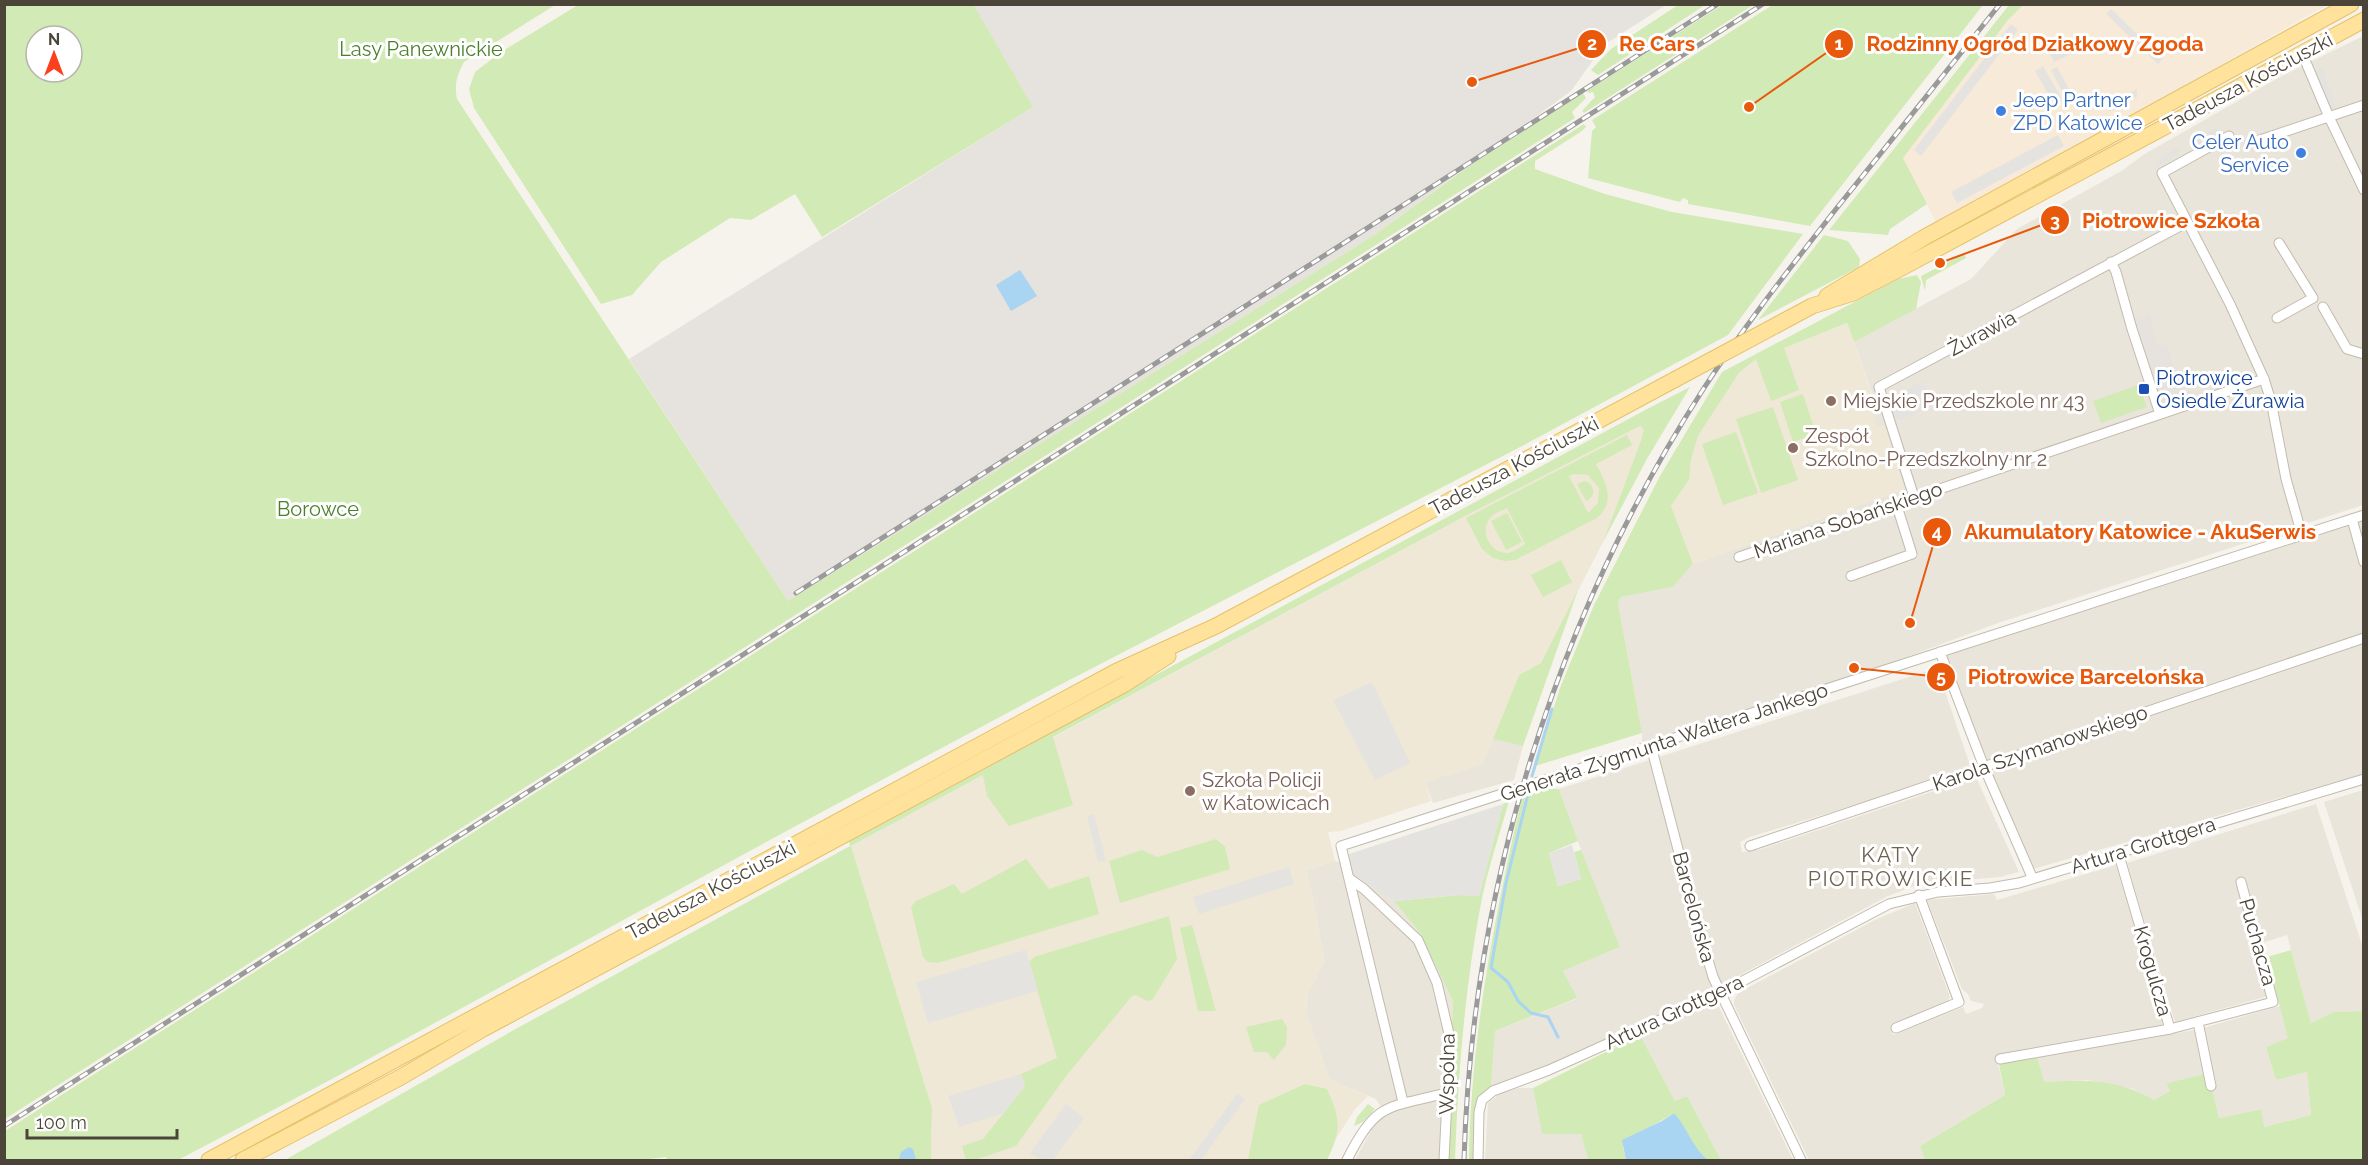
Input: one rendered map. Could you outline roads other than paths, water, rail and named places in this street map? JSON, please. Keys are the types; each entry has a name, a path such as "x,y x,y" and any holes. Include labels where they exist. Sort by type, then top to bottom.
{"main road":[{"name":"Tadeusza Kościuszki","path":"243,1161 401,1077 483,1029 1125,684 1216,626 1812,306 1847,282 1925,237 2351,4"},
{"name":"Tadeusza Kościuszki","path":"1812,306 1853,293 2364,20"},
{"name":"Tadeusza Kościuszki","path":"209,1161 1117,670 1216,626"}],"street":[{"path":"2302,53 2364,190"},
{"path":"2260,140 2364,105"},
{"path":"2229,135 2162,173 2230,304 2264,379 2271,401 2286,479 2302,535"},
{"name":"Żurawia","path":"1914,497 1879,387 2186,223"},
{"path":"2277,318 2313,298 2279,243"},
{"path":"2111,262 2160,414"},
{"path":"2323,307 2347,349 2364,354"},
{"name":"Mariana Sobańskiego","path":"1739,557 2264,379"},
{"path":"1851,576 1912,554 1896,503"},
{"name":"Generała Zygmunta Waltera Jankego","path":"1350,879 1341,846 2364,515"},
{"path":"2352,519 2364,562"},
{"name":"Karola Szymanowskiego","path":"1750,846 2364,638"},
{"path":"1941,652 1984,767 2032,878"},
{"name":"Barcelońska","path":"1651,746 1708,961 1720,993 1801,1161"},
{"name":"Artura Grottgera","path":"1478,1161 1479,1112 1482,1100 1493,1091 1549,1070 1720,993 1889,904 1919,895 2019,883 2364,779"},
{"name":"Krogulcza","path":"2000,1059 2170,1029 2118,852"},
{"path":"1350,879 1403,1102"},
{"name":"Wspólna","path":"1350,879 1364,889 1418,940 1437,983 1450,1038 1444,1161"},
{"name":"Puchacza","path":"2170,1029 2273,1002 2241,882"},
{"path":"1896,1028 1959,1002 1919,895"},
{"path":"2198,1022 2211,1086"},
{"path":"1347,1161 1376,1115 1387,1107 1446,1093"}],"water":[{"path":"1020,270 1037,296 1011,311 996,285"},
{"path":"1673,1114 1708,1160 1626,1160 1622,1140"},
{"path":"909,1147 913,1149 916,1160 899,1160 901,1152"}],"waterway":[{"path":"1532,776 1552,709"},
{"path":"1527,798 1506,883 1491,968 1508,982 1518,1001 1531,1013 1548,1017 1558,1037"}],"railway":[{"path":"796,593 1718,4"},
{"path":"4,1126 1763,4"},
{"path":"1464,1160 1470,1058 1484,957 1504,857 1531,758 1565,662 1605,568 1651,476 1704,388 1735,342 1836,209 2000,4"}],"place":[{"name":"Re Cars","path":"1472,82"},
{"name":"Rodzinny Ogród Działkowy Zgoda","path":"1749,107"},
{"name":"Jeep Partner ZPD Katowice","path":"2001,111"},
{"name":"Celer Auto Service","path":"2301,153"},
{"name":"Piotrowice Szkoła","path":"1940,263"},
{"name":"Piotrowice Osiedle Żurawia","path":"2144,389"},
{"name":"Miejskie Przedszkole nr 43","path":"1831,401"},
{"name":"Zespół Szkolno-Przedszkolny nr 2","path":"1793,448"},
{"name":"Akumulatory Katowice - AkuSerwis","path":"1910,623"},
{"name":"Piotrowice Barcelońska","path":"1854,668"},
{"name":"Szkoła Policji w Katowicach","path":"1190,791"}],"district":[{"name":"KĄTY PIOTROWICKIE","path":"1891,867"}],"park label":[{"name":"Lasy Panewnickie","path":"421,49"},
{"name":"Borowce","path":"318,509"}]}
